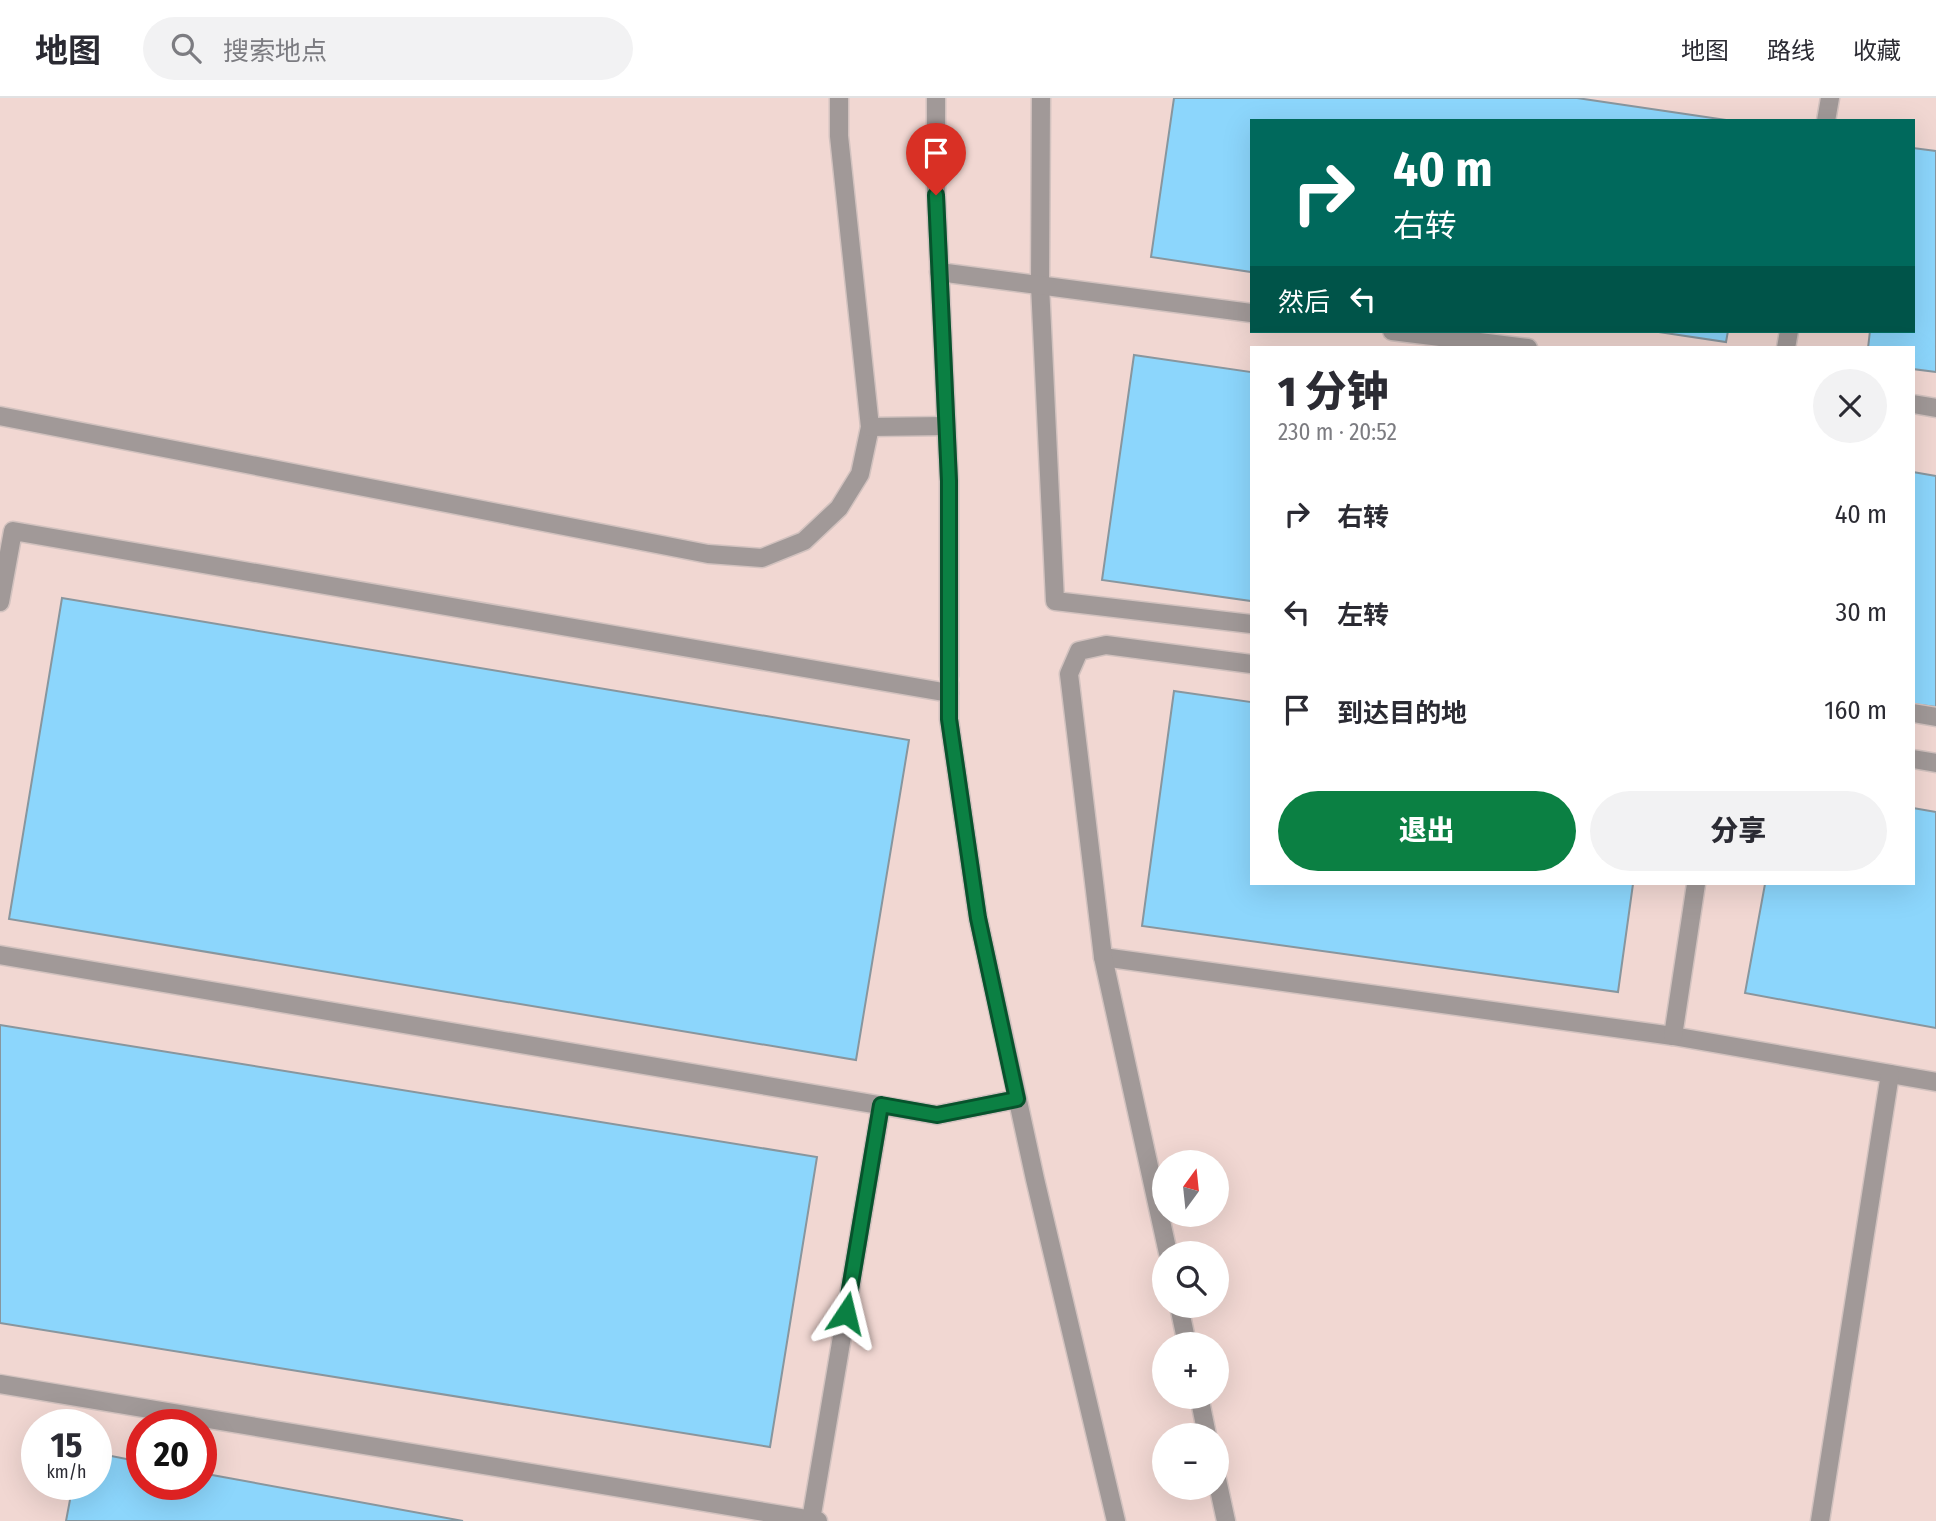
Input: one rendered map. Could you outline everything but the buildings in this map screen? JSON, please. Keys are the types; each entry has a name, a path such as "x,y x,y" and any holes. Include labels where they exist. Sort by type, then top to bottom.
{"street":[{"path":"0,415 708,554 762,558 804,541 839,508 860,474 870,427 839,136 839,98"},
{"path":"936,98 936,195 949,481 949,719 978,918 1017,1099 1116,1521"},
{"path":"1041,98 1040,285 1055,601 1250,624"},
{"path":"1826,119 1830,98"},
{"path":"939,272 1250,313"},
{"path":"1408,333 1512,346"},
{"path":"1915,404 1936,408"},
{"path":"870,427 946,425"},
{"path":"0,602 13,531 949,685"},
{"path":"1165,1241 1103,957 1069,674 1079,652 1105,645 1250,664"},
{"path":"1915,713 1936,717"},
{"path":"1915,759 1936,763"},
{"path":"1673,1036 1696,885"},
{"path":"0,956 937,1115 1017,1099"},
{"path":"1103,957 1673,1036 1936,1082"},
{"path":"1820,1521 1890,1074"},
{"path":"0,1384 814,1520 881,1105"},
{"path":"1221,1500 1226,1521"}],"shaded area":[{"path":"0,98 1936,98 1936,1521 0,1521"}],"route":[{"path":"846,1313 881,1105 937,1115 1017,1099 978,918 949,719 949,481 936,195"}]}
